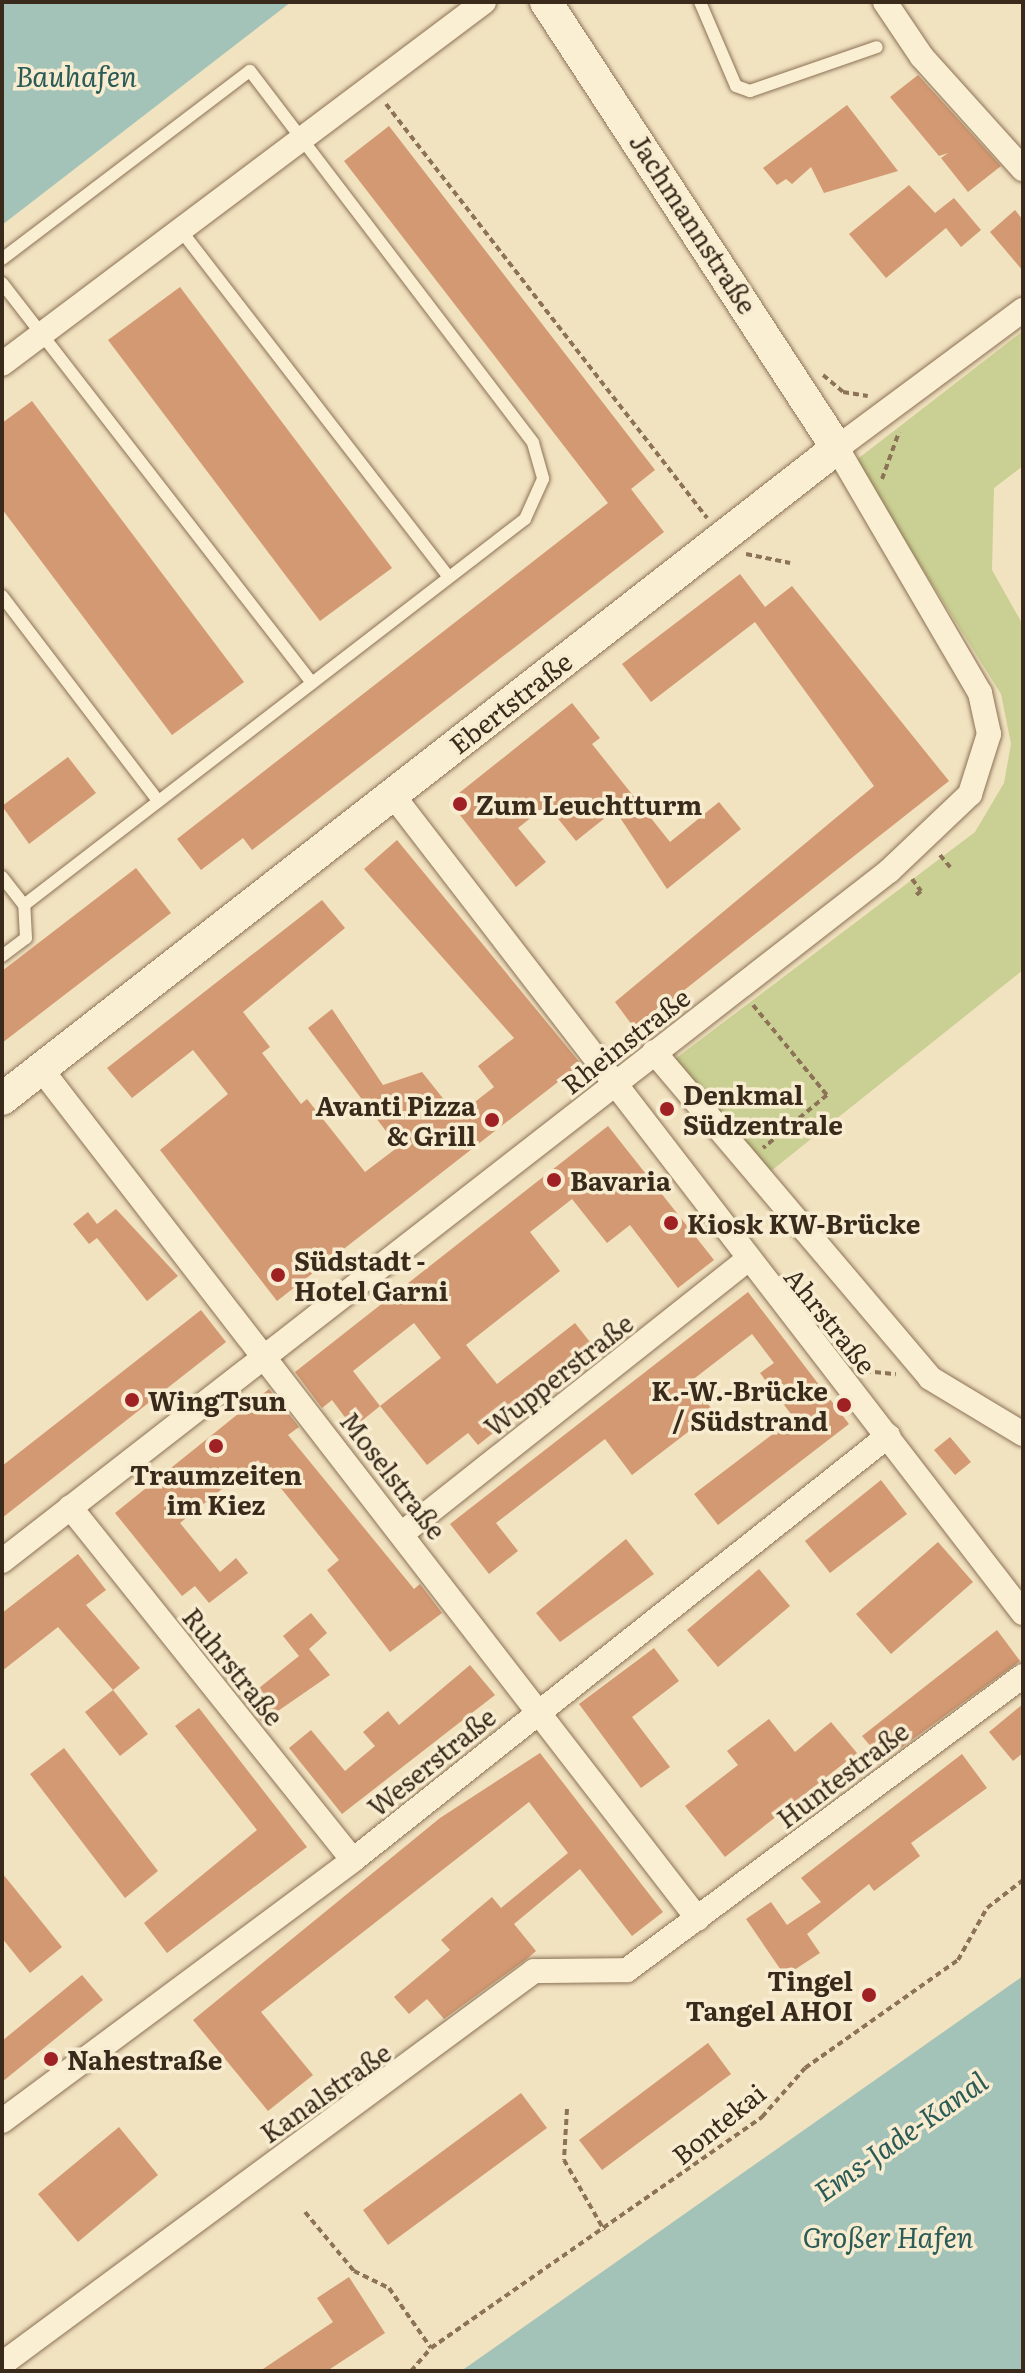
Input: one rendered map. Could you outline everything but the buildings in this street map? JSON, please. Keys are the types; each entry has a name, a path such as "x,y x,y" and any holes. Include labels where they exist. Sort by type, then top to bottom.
{"street":[{"path":"2,364 300,136 369,89 484,2"},
{"name":"Jachmannstraße","path":"546,2 677,195 837,448"},
{"path":"885,2 922,57 1023,169"},
{"name":"Ebertstraße","path":"2,1099 392,794 727,544 837,448 1023,310"},
{"name":"Rheinstraße","path":"2,1561 264,1354 889,871 970,794 989,734 980,693 837,448"},
{"name":"Ahrstraße","path":"392,794 611,1086 888,1436 1023,1613"},
{"path":"654,1052 930,1378 1023,1434"},
{"name":"Moselstraße","path":"41,1069 404,1532 698,1919"},
{"name":"Wupperstraße","path":"404,1532 747,1260"},
{"name":"Weserstraße","path":"2,2121 353,1860 537,1711 888,1436"},
{"name":"Ruhrstraße","path":"70,1507 353,1860"},
{"name":"Huntestraße","path":"698,1919 1023,1676"},
{"name":"Kanalstraße","path":"2,2364 534,1971 627,1970 698,1919"}],"lane":[{"path":"700,2 736,86 750,91 877,47"},
{"path":"2,259 250,71 533,443 543,479 525,519 24,905"},
{"path":"179,228 449,577"},
{"path":"2,283 312,683"},
{"path":"2,596 158,801"},
{"path":"2,877 24,905 26,938 2,956"}],"path":[{"path":"369,89 727,544 790,563"},
{"path":"810,364 843,392 883,394 899,432 882,468 881,493"},
{"path":"931,863 948,848"},
{"path":"940,855 950,867"},
{"path":"898,887 920,870"},
{"path":"910,878 921,891 915,896"},
{"path":"741,1011 764,993"},
{"path":"751,1003 827,1095 756,1154"},
{"name":"Bontekai","path":"411,2371 431,2348 762,2117 805,2068 958,1960 987,1908 1023,1880"},
{"path":"567,2109 564,2160 604,2230"},
{"path":"305,2212 354,2271 389,2288 431,2348"}],"green space":[{"path":"1023,331 1023,466 994,488 992,570 1023,625 1023,970 771,1171 675,1059 975,832 1004,783 1011,744 1001,694 855,461"}],"water":[{"name":"Bauhafen","path":"2,2 291,2 2,225"},
{"name":"Großer Hafen","path":"1023,1976 1023,2371 461,2371 464,2369"}],"place":[{"name":"Zum Leuchtturm","path":"460,804"},
{"name":"Denkmal Südzentrale","path":"667,1109"},
{"name":"Avanti Pizza & Grill","path":"492,1120"},
{"name":"Bavaria","path":"554,1180"},
{"name":"Kiosk KW-Brücke","path":"671,1223"},
{"name":"Südstadt - Hotel Garni","path":"278,1275"},
{"name":"WingTsun","path":"132,1400"},
{"name":"K.-W.-Brücke / Südstrand","path":"844,1405"},
{"name":"Traumzeiten im Kiez","path":"216,1446"},
{"name":"Tingel Tangel AHOI","path":"869,1995"},
{"name":"Nahestraße","path":"51,2059"}],"water label":[{"name":"Ems-Jade-Kanal","path":"900,2135"}]}
